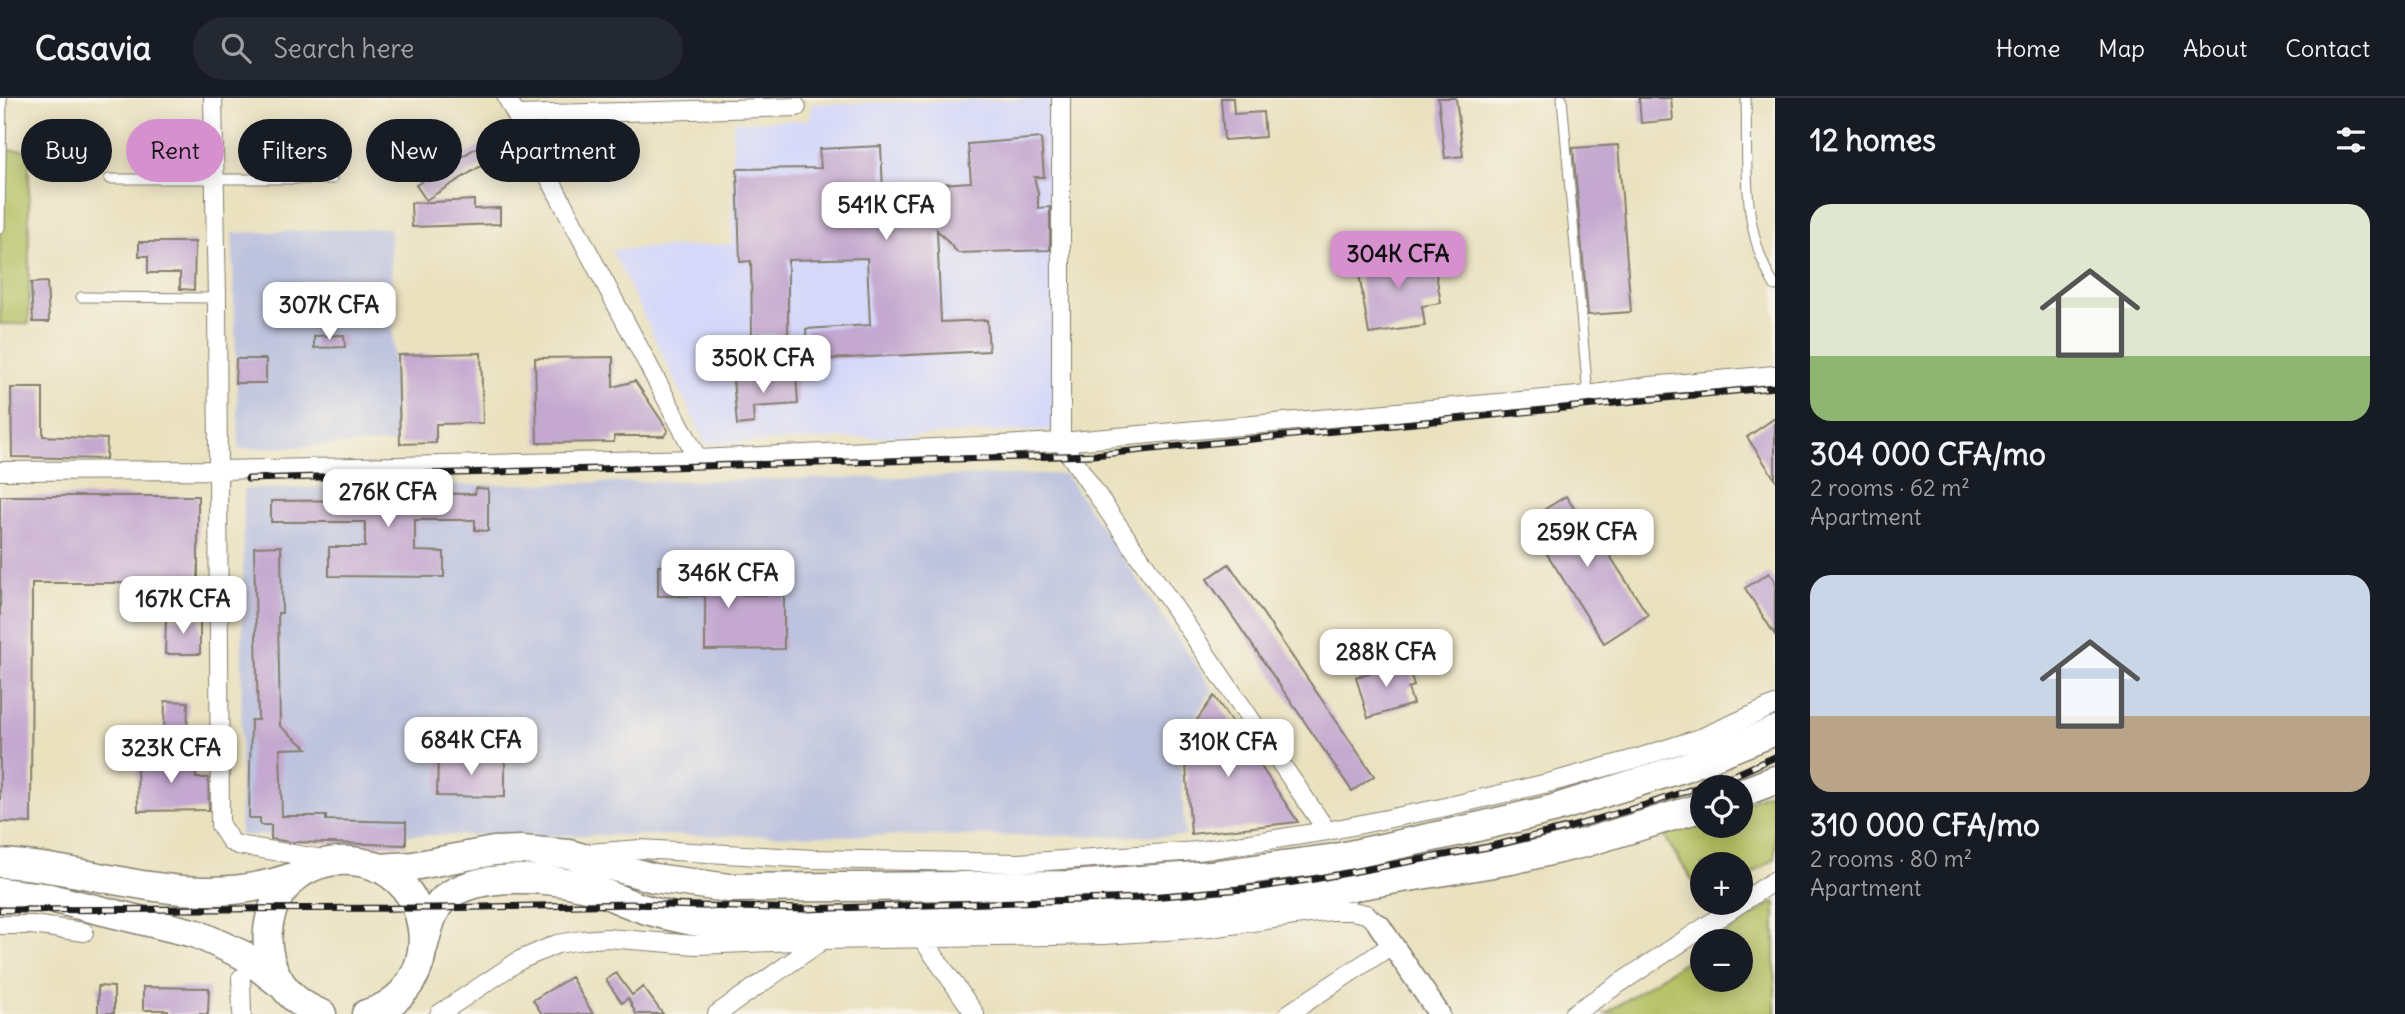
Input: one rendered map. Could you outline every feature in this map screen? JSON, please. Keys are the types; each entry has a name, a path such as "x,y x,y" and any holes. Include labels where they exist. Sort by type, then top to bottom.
{"highway":[{"path":"378,868 413,866 495,851 542,851 573,855 679,883 729,888 1096,883 1210,875 1336,858 1456,832 1594,797 1683,768 1775,731"},
{"path":"1753,788 1775,780"},
{"path":"366,1014 391,1003 407,988 417,969 431,919 444,899 457,891 493,880 566,883 603,892 642,909 704,923 1099,917 1271,900 1511,860 1584,843 1690,811"},
{"path":"0,863 54,867 171,891 242,889 272,884 321,865 340,861 359,862 378,868 394,878 413,901 422,926 423,947"},
{"path":"282,986 272,969 268,955 268,925 282,892 304,873"},
{"path":"0,892 50,898 197,934 243,955 297,1001 323,1014"}],"street":[{"path":"213,98 213,119"},
{"path":"506,98 698,458"},
{"path":"1060,98 1061,442 1327,831"},
{"path":"516,115 796,107"},
{"path":"214,182 219,470 220,825 230,842 238,845 340,861"},
{"path":"0,471 219,470 698,458 1061,442 1340,415 1588,395 1650,386 1775,375"},
{"path":"573,855 640,849 813,859 984,863 1064,861 1198,850 1327,831 1441,808 1637,758 1703,737 1775,705"},
{"path":"813,859 815,888"},
{"path":"1753,895 1775,880"},
{"path":"439,1014 520,960 557,944 606,938 696,945 1155,932 1210,928 1330,911 1352,911 1366,914 1379,925 1439,1014"},
{"path":"1573,1014 1723,915"},
{"path":"0,925 32,925 84,932"},
{"path":"717,1014 823,940"},
{"path":"923,940 975,1014"},
{"path":"1289,1014 1392,945"},
{"path":"242,978 242,1014"}],"lane":[{"path":"0,228 2,98"},
{"path":"1562,98 1588,395"},
{"path":"1746,98 1751,226 1758,252 1775,286"},
{"path":"81,297 217,298"}],"shaded area":[{"path":"1050,99 1064,429 706,444 612,250 732,244 733,122 810,120 811,104"},
{"path":"390,228 396,443 239,449 232,233"},
{"path":"1065,474 1213,690 1179,740 1185,836 240,835 244,489"}],"green space":[{"path":"0,150 21,150 21,182 29,182 29,324 0,324"},
{"path":"1775,791 1775,859 1753,873 1753,852 1690,852 1690,877 1664,836 1690,825 1690,838 1753,838 1753,799"},
{"path":"1775,901 1775,1014 1605,1014 1690,958 1690,992 1753,992 1753,929 1732,929"}],"building":[{"path":"1221,98 1233,98 1234,114 1263,112 1265,137 1224,140"},
{"path":"1438,98 1456,98 1463,156 1445,158"},
{"path":"1639,98 1671,98 1673,120 1641,123"},
{"path":"1041,138 1044,177 1034,177 1038,208 1050,207 1050,250 958,253 937,230 941,322 987,320 989,351 808,360 806,329 870,325 867,258 788,260 788,334 752,334 751,261 740,262 737,169 821,168 819,149 881,146 884,214 909,213 908,186 971,182 968,144"},
{"path":"1618,145 1631,312 1588,315 1573,148"},
{"path":"476,148 476,169 462,178 462,157"},
{"path":"421,182 455,182 426,200 416,185"},
{"path":"474,200 474,209 500,208 500,224 412,227 411,203"},
{"path":"139,242 195,242 194,290 180,289 180,273 148,273 148,256 139,256"},
{"path":"1432,251 1441,303 1422,306 1425,326 1369,334 1357,262"},
{"path":"47,282 49,322 33,322 31,283"},
{"path":"344,335 345,347 314,348 314,336"},
{"path":"481,353 483,423 436,424 436,443 400,444 398,355"},
{"path":"613,357 613,387 635,381 668,430 664,436 614,436 614,442 537,443 535,358"},
{"path":"236,359 266,359 266,383 235,383"},
{"path":"796,374 798,404 753,407 754,423 737,425 733,379"},
{"path":"11,388 43,388 43,436 107,439 106,459 12,457"},
{"path":"1775,418 1775,479 1747,437"},
{"path":"476,488 488,489 488,531 475,530 475,520 415,520 415,551 444,552 444,577 329,576 329,547 365,547 365,522 271,522 271,501 365,500 365,493 475,494"},
{"path":"0,496 198,496 198,583 32,583 31,823 0,822"},
{"path":"1566,496 1586,527 1596,521 1605,535 1599,539 1648,615 1604,643 1526,521"},
{"path":"281,546 282,613 278,613 280,726 307,748 280,749 282,816 326,816 326,820 406,822 406,845 290,842 271,839 271,825 260,825 260,818 249,818 251,720 258,720 254,547"},
{"path":"1229,564 1374,776 1352,791 1207,579"},
{"path":"658,566 717,566 717,595 784,595 784,649 705,650 705,596 658,596"},
{"path":"1769,573 1775,581 1775,635 1745,588"},
{"path":"200,618 200,654 165,654 166,619"},
{"path":"1407,661 1414,686 1408,688 1413,704 1368,718 1356,677"},
{"path":"1214,696 1298,822 1191,834 1184,738"},
{"path":"165,701 188,702 187,733 164,732"},
{"path":"195,754 196,778 208,778 209,810 138,811 137,762 156,762 156,755"},
{"path":"438,757 505,757 505,797 437,796"},
{"path":"616,973 632,995 643,987 663,1014 636,1014 628,998 622,1003 606,980"},
{"path":"571,977 593,1014 542,1014 533,1000"},
{"path":"98,986 114,987 114,1013 98,1013"},
{"path":"143,987 209,988 208,1014 168,1014 168,1010 143,1010"}],"railway":[{"path":"248,479 1093,455 1775,387"},
{"path":"0,910 436,908 630,904 804,909 1140,898 1254,888 1488,847 1571,827 1645,805 1737,774 1775,757"}]}
